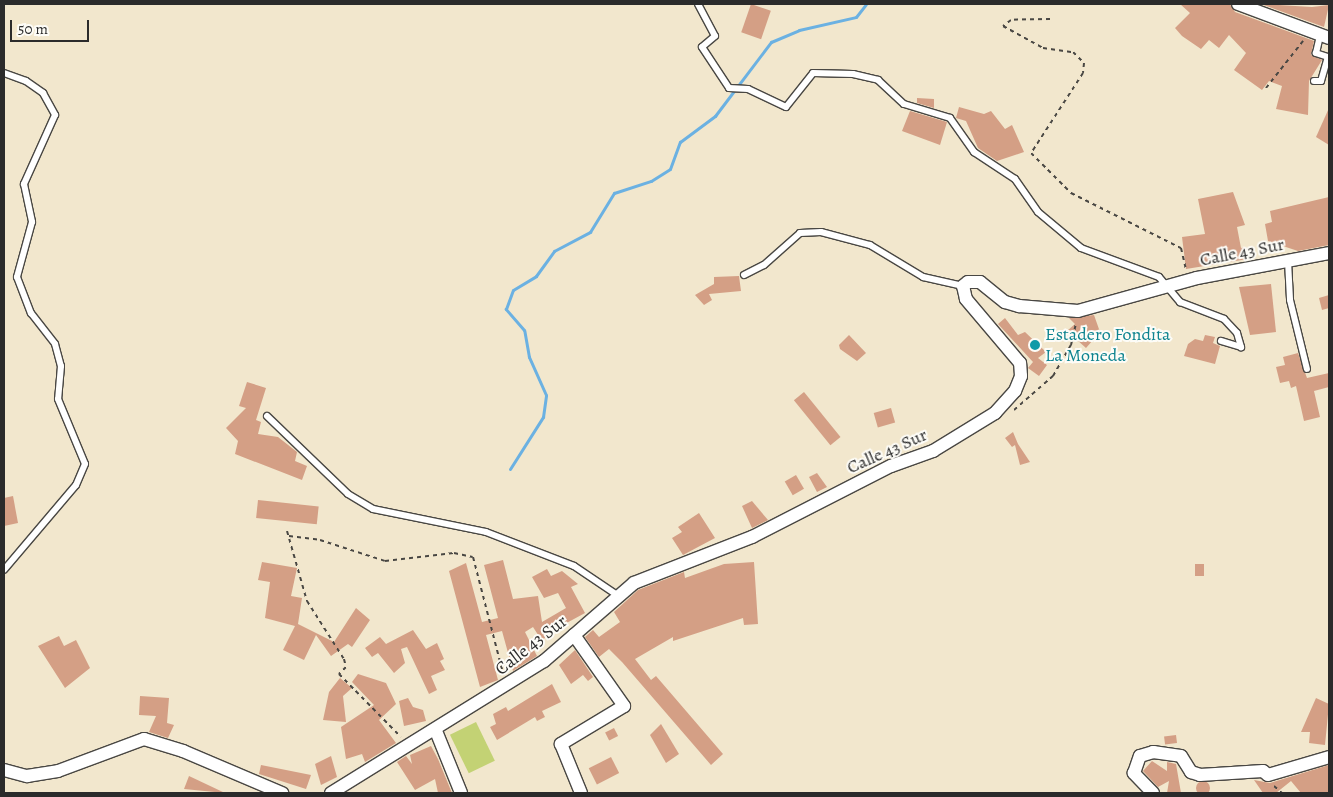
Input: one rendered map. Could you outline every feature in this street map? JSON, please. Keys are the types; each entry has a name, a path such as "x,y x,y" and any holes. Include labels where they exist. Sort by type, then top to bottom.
{"street":[{"path":"1238,4 1304,31 1326,35"},
{"name":"Calle 43 Sur","path":"331,793 507,687 574,635 616,595 634,583 752,537 891,466 933,451 995,413 1014,391 1022,376 1020,363 966,299 963,286 974,280 1019,306 1078,311 1167,288 1189,280 1329,253"},
{"path":"574,635 624,706 561,744 581,793"},
{"path":"436,731 461,793"},
{"path":"4,770 28,776 58,771 144,739 183,751 282,793"},
{"path":"1153,793 1135,776 1140,756 1167,754 1181,756 1191,772 1200,775 1263,771 1268,775 1329,757"}],"lane":[{"path":"698,4 715,36 702,47 729,88 748,89 786,107 814,73 853,74 878,80 904,104 950,118 960,127 974,152 1014,179 1038,212 1081,248 1159,277 1180,302 1224,319 1237,333 1241,347 1221,341"},
{"path":"1314,81 1321,81 1328,57 1316,53 1326,35"},
{"path":"4,74 26,81 43,93 55,115 24,184 32,222 17,276 31,313 55,344 60,366 58,399 85,464 76,485 4,570"},
{"path":"744,275 764,266 800,233 821,232 857,240 911,272 963,286"},
{"path":"1288,261 1290,300 1307,369"},
{"path":"268,416 348,494 373,508 486,532 574,566 616,595"}],"path":[{"path":"1050,19 1011,20 1003,26 1043,48 1073,52 1084,63 1083,73 1032,153 1071,193 1181,248 1189,280"},
{"path":"1266,88 1295,57 1304,31"},
{"path":"1009,414 1053,376 1071,344 1078,311"},
{"path":"287,531 307,601 344,659 346,667 339,674 409,746"},
{"path":"289,536 320,540 385,561 454,553 473,557 507,687"}],"green space":[{"path":"476,722 495,761 469,773 450,735"}],"building":[{"path":"751,4 771,11 761,39 741,32"},
{"path":"1180,4 1230,4 1235,12 1314,41 1311,55 1322,60 1309,81 1308,115 1276,109 1282,86 1269,81 1262,90 1234,70 1246,53 1229,35 1219,48 1209,40 1201,49 1182,36 1175,28 1190,13"},
{"path":"1261,4 1312,7 1329,5 1324,27"},
{"path":"917,98 934,99 934,108 917,103"},
{"path":"959,107 984,114 991,111 1005,129 1012,125 1024,152 997,161 978,148 966,121 956,118"},
{"path":"1329,108 1329,145 1316,137"},
{"path":"910,111 947,122 940,145 902,131"},
{"path":"1233,192 1245,225 1237,227 1241,248 1246,247 1248,259 1186,269 1182,237 1205,234 1198,199"},
{"path":"1329,197 1329,245 1298,251 1268,241 1265,224 1272,222 1270,211"},
{"path":"739,276 741,291 709,294 712,300 704,305 695,295 714,284 714,277"},
{"path":"1271,284 1276,332 1250,335 1239,287"},
{"path":"1329,295 1329,308 1322,310 1319,298"},
{"path":"1094,315 1100,332 1086,348 1067,331 1075,324 1069,318"},
{"path":"1005,318 1018,335 1025,332 1046,352 1038,358 1047,365 1039,376 1028,368 1033,362 998,324"},
{"path":"849,335 866,353 857,361 840,349 839,345"},
{"path":"1205,335 1215,337 1213,343 1220,346 1215,364 1184,356 1188,344 1195,339 1203,341"},
{"path":"1298,353 1307,378 1329,373 1329,387 1314,391 1320,417 1304,421 1296,386 1291,388 1289,381 1280,383 1276,367 1285,365 1283,357"},
{"path":"247,382 266,388 256,420 261,422 258,434 278,437 297,452 295,461 307,466 302,480 235,454 238,441 226,428 246,408 239,406"},
{"path":"804,392 841,437 830,445 794,400"},
{"path":"891,408 895,422 878,427 874,413"},
{"path":"1013,432 1018,444 1030,462 1020,465 1015,445 1012,447 1005,438"},
{"path":"817,473 827,487 817,492 809,477"},
{"path":"796,475 804,489 793,495 785,481"},
{"path":"13,496 18,523 4,526 4,498"},
{"path":"258,500 319,506 317,524 256,518"},
{"path":"752,501 768,520 752,528 742,506"},
{"path":"699,513 715,538 683,555 672,538 682,532 678,527"},
{"path":"503,560 513,599 538,596 542,622 566,608 558,593 544,598 532,577 547,569 551,576 562,571 578,584 571,587 585,613 550,632 542,641 533,627 525,632 537,656 513,671 502,631 486,635 498,680 480,687 449,571 466,563 482,622 498,618 484,565"},
{"path":"262,562 297,568 291,596 302,598 298,624 334,642 356,608 370,620 352,647 348,644 331,656 316,635 304,660 283,650 295,626 265,618 270,582 258,580"},
{"path":"754,562 758,624 744,625 743,618 673,641 673,637 635,659 651,680 656,676 723,754 711,765 622,662 609,649 599,657 585,637 593,630 599,637 620,622 614,612 638,590 684,572 685,578 724,564"},
{"path":"1195,564 1204,564 1204,576 1195,576"},
{"path":"413,630 426,649 437,643 444,659 440,661 445,670 431,676 437,690 429,694 407,647 401,649 405,663 394,673 378,653 372,657 365,648 380,637 386,644"},
{"path":"59,636 64,646 76,640 90,668 65,688 38,646"},
{"path":"575,650 593,677 588,681 583,675 571,684 559,665"},
{"path":"358,674 386,683 396,704 379,720 396,743 365,762 362,754 346,759 341,727 374,705 352,682"},
{"path":"340,678 352,688 343,696 346,722 323,720 329,692"},
{"path":"552,684 561,702 542,711 545,717 537,721 535,717 497,740 490,727 496,724 493,714 506,707 508,711"},
{"path":"140,696 169,698 167,723 174,725 168,738 149,732 156,716 139,715"},
{"path":"408,698 413,707 423,710 426,721 404,726 399,701"},
{"path":"1316,698 1329,704 1325,745 1309,743 1310,732 1301,732"},
{"path":"661,724 679,754 666,763 650,735"},
{"path":"614,728 618,736 609,741 605,733"},
{"path":"1176,735 1177,743 1165,744 1164,736"},
{"path":"431,746 452,793 438,793 435,779 415,790 397,762 406,756 412,764 410,755"},
{"path":"331,756 337,777 321,785 315,764"},
{"path":"611,757 619,773 597,784 589,768"},
{"path":"1152,761 1167,771 1167,762 1176,764 1181,793 1167,793 1169,781 1158,787 1143,771"},
{"path":"261,765 311,775 306,789 259,774"},
{"path":"1329,765 1329,793 1301,793 1291,781 1276,793 1263,793 1254,780 1270,783"},
{"path":"189,776 225,793 184,789"},
{"path":"1203,781 1208,783 1210,788 1208,793 1203,795 1198,793 1196,788 1198,783"}],"waterway":[{"path":"510,469 543,417 546,395 529,357 524,330 506,309 513,290 536,276 554,251 590,232 614,193 651,181 670,169 680,142 715,116 771,42 799,30 856,17 866,4"}],"place":[{"name":"Estadero Fondita La Moneda","path":"1035,345"}]}
